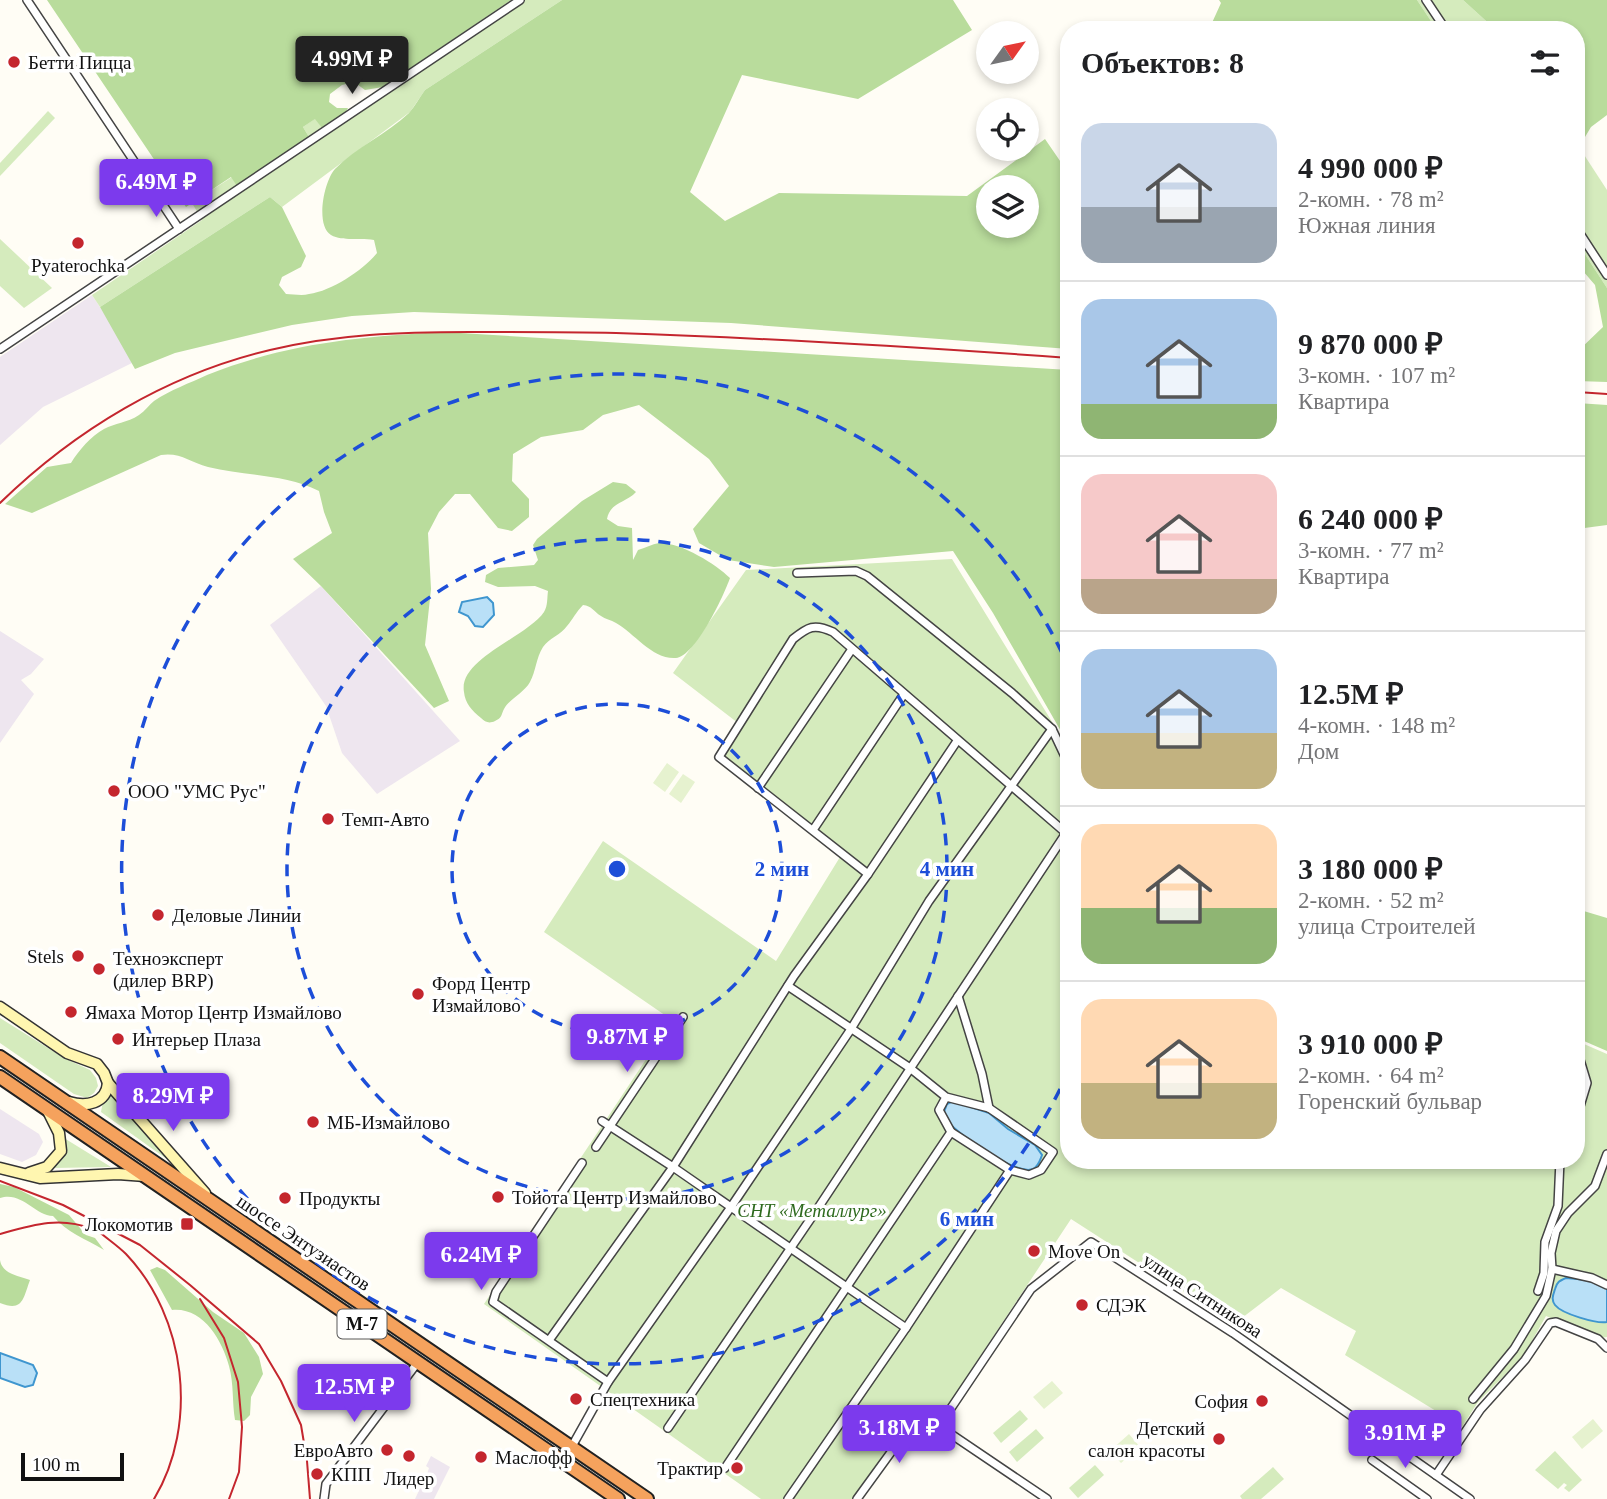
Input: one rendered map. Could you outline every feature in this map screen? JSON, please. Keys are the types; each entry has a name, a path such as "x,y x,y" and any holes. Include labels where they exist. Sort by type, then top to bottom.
{"highway":[{"name":"шоссе Энтузиастов","path":"0,1057 647,1499"},
{"name":"шоссе Энтузиастов","path":"0,1077 618,1499"}],"street":[{"path":"27,0 179,229"},
{"path":"0,349 520,0"},
{"path":"1426,0 1440,21"},
{"path":"1585,241 1607,275"},
{"path":"797,573 856,571 867,576 1009,690 1052,729 1060,746"},
{"path":"868,874 719,757 793,639 805,628 821,626 832,632 1060,829"},
{"path":"758,788 852,649"},
{"path":"813,830 904,694"},
{"path":"571,1448 608,1382 851,1029 929,901 1052,729"},
{"path":"550,1339 673,1167 788,986 868,874 957,741"},
{"path":"668,1428 1060,843"},
{"path":"788,986 910,1068 946,1097 989,1108 1053,1152 1041,1170 1029,1175 1010,1170 951,1132 939,1110 946,1097"},
{"path":"958,996 982,1074 989,1108"},
{"path":"0,1007 67,1054 97,1064 108,1083 215,1203"},
{"path":"596,1147 605,1124 682,1017"},
{"path":"65,1101 80,1105 94,1103 108,1091 108,1083"},
{"path":"22,1174 47,1167 61,1151 58,1130 46,1108"},
{"path":"605,1124 673,1167 906,1328"},
{"path":"725,1468 951,1132"},
{"path":"1473,1399 1514,1349 1546,1296 1556,1231 1568,1213 1603,1179 1607,1154"},
{"path":"582,1163 551,1203 519,1252 495,1292 493,1302 550,1339 608,1382"},
{"path":"0,1168 40,1178 118,1174 145,1176"},
{"path":"1538,1291 1545,1273 1545,1242 1558,1206 1560,1169"},
{"path":"788,1499 906,1328 1010,1170"},
{"name":"улица Ситникова","path":"939,1426 1031,1289 1091,1242 1233,1332 1436,1475"},
{"path":"1552,1269 1592,1278 1607,1285"},
{"path":"1470,1499 1436,1475 1480,1411 1525,1360 1550,1323 1556,1322 1598,1339 1607,1348"},
{"path":"324,1499 326,1484 418,1362"},
{"path":"857,1499 918,1415 939,1426 1047,1499"},
{"path":"1372,1460 1427,1499"}],"shaded area":[{"path":"92,295 132,363 43,407 0,445 0,357"},
{"path":"321,586 460,741 377,794 342,753 326,706 270,625"},
{"path":"0,631 44,659 31,674 21,680 34,694 0,743"},
{"path":"0,1109 39,1134 43,1142 36,1155 22,1162 0,1154"},
{"path":"431,1456 450,1467 434,1499 415,1499 427,1474 429,1468 426,1466"}],"green space":[{"path":"47,0 511,0 383,87 365,90 354,82 342,85 330,94 329,102 337,108 348,108 345,113 322,128 315,119 303,127 309,137 237,186 231,177 186,207"},
{"path":"511,0 562,0 425,90 410,112 282,207 270,197 100,307 92,295 202,220 192,203 232,177 238,185 309,137 303,127 316,118 322,128"},
{"path":"562,0 953,0 972,30 858,99 742,75 690,192 725,221 779,193 967,196 976,189 976,238 1039,238 1039,175 996,175 1015,161 1039,161 1039,143 1045,139 1060,161 1060,348 731,323 414,312 352,316 292,325 175,353 135,369 100,307 270,197 282,207 306,256 301,267 282,277 279,285 286,294 306,295 327,289 346,279 371,260 377,253 374,240 331,235 323,222 323,203 327,183 335,169 409,113 425,90"},
{"path":"1219,0 1417,0 1431,21 1213,21 1221,3"},
{"path":"1417,0 1463,0 1486,21 1431,21"},
{"path":"1463,0 1607,0 1607,115 1591,127 1585,137 1585,21 1486,21"},
{"path":"48,111 55,118 0,176 0,163"},
{"path":"1585,156 1607,190 1607,288 1585,254"},
{"path":"0,239 52,288 24,308 0,286"},
{"path":"1585,254 1607,288 1607,382 1585,381 1585,344 1603,327 1595,285 1585,273"},
{"path":"443,332 1060,369 1060,730 993,613 953,551 774,567 728,560 699,543 693,529 729,486 709,459 639,405 603,415 583,430 541,437 513,454 512,481 529,499 529,517 512,531 498,528 470,494 455,494 439,512 428,533 431,589 425,645 449,701 434,708 293,559 332,533 319,491 293,481 208,467 168,454 32,513 5,504 47,467 71,463 99,432 135,418 154,401 173,390 266,355 323,343"},
{"path":"1585,404 1607,405 1607,525 1585,528"},
{"path":"613,482 626,484 636,492 611,509 607,519 618,526 632,528 633,560 638,550 659,543 687,550 716,566 730,578 716,610 692,647 676,658 659,655 623,627 583,605 564,629 543,647 527,686 506,705 499,719 486,721 467,703 465,680 482,659 544,612 548,591 535,586 498,587 485,582 486,575 498,568 534,565 538,560 533,545 537,539 582,501"},
{"name":"СНТ «Металлург»","path":"952,559 1060,735 1060,1169 1585,1169 1585,1044 1607,1054 1607,1337 1599,1338 1546,1316 1523,1357 1478,1402 1462,1427 1345,1355 1356,1331 1281,1288 1234,1324 1071,1219 938,1420 916,1406 853,1499 761,1499 484,1304 672,1020 544,932 603,841 776,961 840,857 714,758 738,723 673,673 746,570"},
{"path":"667,763 679,772 665,792 653,783"},
{"path":"683,774 695,782 681,803 669,794"},
{"path":"1585,911 1607,918 1607,1051 1585,1041"},
{"path":"0,1018 64,1058 90,1070 98,1086 94,1093 87,1098 74,1094 0,1043"},
{"path":"112,1091 175,1165 101,1112 103,1101"},
{"path":"64,1138 111,1167 53,1168 63,1151"},
{"path":"0,1184 14,1187 69,1215 86,1235 95,1238 104,1250 70,1231 53,1216 40,1212 21,1200 0,1198"},
{"path":"0,1260 7,1271 30,1280 18,1305 0,1303"},
{"path":"157,1267 165,1270 213,1312 244,1333 259,1357 263,1374 251,1397 250,1415 244,1421 235,1420 231,1373 222,1346 202,1320 183,1310 172,1310 150,1270"},
{"path":"1052,1381 1063,1393 1044,1409 1033,1397"},
{"path":"1020,1410 1028,1419 1001,1443 993,1433"},
{"path":"1593,1419 1603,1431 1582,1449 1572,1437"},
{"path":"1036,1429 1044,1438 1017,1462 1009,1452"},
{"path":"1129,1434 1140,1447 1121,1463 1110,1451"},
{"path":"1555,1451 1582,1480 1569,1492 1564,1488 1567,1485 1564,1483 1558,1489 1535,1470"},
{"path":"1095,1465 1104,1475 1078,1498 1069,1488"},
{"path":"1273,1467 1284,1479 1261,1499 1242,1499 1240,1496"}],"water":[{"path":"487,597 493,603 494,615 483,627 475,626 468,616 459,612 462,602"},
{"path":"953,1101 989,1113 1008,1129 1035,1145 1042,1155 1038,1165 1025,1170 1002,1161 964,1136 948,1122 944,1112 947,1104"},
{"path":"1566,1278 1588,1280 1607,1287 1607,1322 1580,1318 1555,1305 1553,1297 1556,1287"},
{"path":"0,1353 33,1365 37,1373 33,1385 25,1387 0,1378"}],"railway":[{"path":"0,503 29,476 91,429 160,390 232,360 320,340 419,333 616,333 842,343 1060,357"},
{"path":"1585,393 1607,394"},
{"path":"0,1181 63,1205 140,1245 259,1344 281,1381 301,1425 310,1499"},
{"path":"0,1234 57,1222 92,1229"},
{"path":"97,1230 126,1254 146,1280 162,1308 173,1339 181,1405 177,1438 168,1470 154,1499"},
{"path":"200,1299 224,1338 238,1382 242,1427 239,1472 229,1499"}],"place":[{"name":"Бетти Пицца","path":"14,62"},
{"name":"Pyaterochka","path":"78,243"},
{"name":"ООО \"УМС Рус\"","path":"114,791"},
{"name":"Темп-Авто","path":"328,819"},
{"name":"Деловые Линии","path":"158,915"},
{"name":"Stels","path":"78,956"},
{"name":"Техноэксперт (дилер BRP)","path":"99,969"},
{"name":"Форд Центр Измайлово","path":"418,994"},
{"name":"Ямаха Мотор Центр Измайлово","path":"71,1012"},
{"name":"Интерьер Плаза","path":"118,1039"},
{"name":"МБ-Измайлово","path":"313,1122"},
{"name":"Тойота Центр Измайлово","path":"498,1197"},
{"name":"Продукты","path":"285,1198"},
{"name":"Локомотив","path":"187,1224"},
{"name":"Move On","path":"1034,1251"},
{"name":"СДЭК","path":"1082,1305"},
{"name":"Спецтехника","path":"576,1399"},
{"name":"София","path":"1262,1401"},
{"name":"Детский салон красоты","path":"1219,1439"},
{"name":"ЕвроАвто","path":"387,1450"},
{"name":"Лидер","path":"409,1456"},
{"name":"Маслофф","path":"481,1457"},
{"name":"Трактир","path":"737,1468"},
{"name":"КПП","path":"317,1474"}]}
